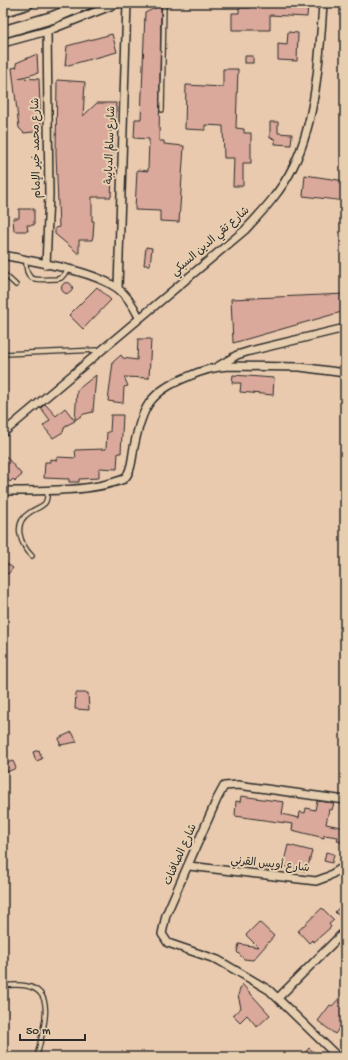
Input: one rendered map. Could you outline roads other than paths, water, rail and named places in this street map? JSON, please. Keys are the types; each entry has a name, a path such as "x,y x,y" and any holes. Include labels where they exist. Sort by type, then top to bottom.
{"highway":[{"path":"3,11 28,3"},
{"path":"3,32 54,16 87,3"}],"street":[{"path":"3,44 47,31 118,3"},
{"name":"شارع سالم الدبايبة","path":"118,288 127,3"},
{"name":"شارع تقي الدين السبكي","path":"3,433 100,350 245,230 271,200 293,168 305,138 320,42 323,3"},
{"name":"شارع محمد خير الإمام","path":"46,265 49,195 47,31"},
{"path":"3,255 89,276 118,288 128,299 139,318"},
{"path":"3,491 47,491 124,479 129,471 139,422 153,397 167,386 217,367 236,355 345,328"},
{"path":"217,367 300,367 345,373"},
{"name":"شارع الصافنات","path":"278,998 232,966 199,952 177,947 168,943 164,939 162,928 166,915 224,786 230,785 345,800"},
{"name":"شارع أويس القرني","path":"189,866 311,881 327,878 345,866"},
{"path":"338,1057 278,998 345,931"}],"lane":[{"path":"162,110 164,3"},
{"path":"26,260 26,272 29,277 34,279 61,278 68,270"},
{"path":"3,273 16,284"},
{"path":"3,354 100,350"},
{"path":"32,556 25,549 19,531 27,514 44,504 47,498 47,491"},
{"path":"3,986 24,986 34,989 41,994 46,1002 46,1015 37,1057"}]}
